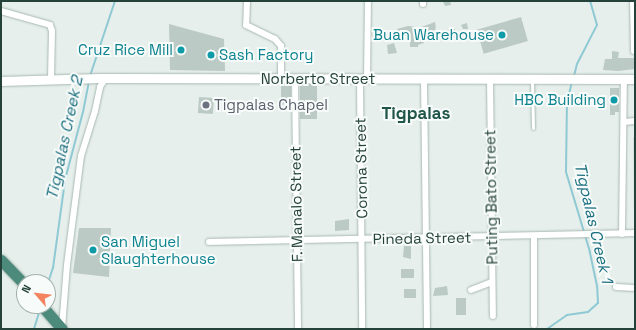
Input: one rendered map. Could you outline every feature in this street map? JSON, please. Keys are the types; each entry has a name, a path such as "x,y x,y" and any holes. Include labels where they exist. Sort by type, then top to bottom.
{"highway":[{"path":"1,260 16,276"},
{"path":"49,314 62,329"}],"main road":[{"name":"Norberto Street","path":"1,81 72,79 635,79"}],"street":[{"path":"248,1 246,25 275,39 281,46 281,79"},
{"name":"Corona Street","path":"362,329 363,80 368,1"},
{"path":"633,1 634,51"},
{"path":"1,11 50,25 52,31 51,80"},
{"path":"62,329 67,265 81,156 95,111 102,79"},
{"name":"Puting Bato Street","path":"490,79 490,237 493,316"},
{"path":"622,234 624,79"},
{"name":"F. Manalo Street","path":"295,80 298,329"},
{"path":"424,80 427,329"},
{"path":"624,122 635,121"},
{"name":"Pineda Street","path":"209,242 362,240 635,233"},
{"path":"534,236 534,325"},
{"path":"471,290 492,282"},
{"path":"616,287 635,288"}],"lane":[{"path":"532,79 533,128"}],"shaded area":[{"path":"633,137 635,137 635,223 634,223"}],"building":[{"path":"443,1 450,1 451,5 445,6"},
{"name":"Buan Warehouse","path":"521,17 528,41 484,54 477,30"},
{"path":"435,22 438,38 424,40 424,43 418,45 418,47 410,47 410,35 399,38 397,29 408,26 416,27 416,29"},
{"path":"467,23 468,29 463,29 461,25"},
{"path":"169,24 224,39 225,71 170,70"},
{"path":"455,29 457,37 450,39 446,31"},
{"path":"394,43 397,53 388,54 387,45"},
{"path":"612,51 619,52 618,58 635,58 635,69 618,71 603,70 605,59 612,59"},
{"path":"281,84 291,84 291,105 281,105"},
{"path":"300,84 317,84 317,119 300,119"},
{"name":"HBC Building","path":"610,88 619,88 619,112 615,112 615,115 610,115"},
{"name":"Tigpalas Chapel","path":"199,97 214,98 213,114 198,113"},
{"path":"349,219 349,230 335,231 335,221"},
{"name":"San Miguel Slaughterhouse","path":"79,228 111,228 109,277 73,273"},
{"path":"404,246 411,246 411,259 403,257"},
{"path":"401,269 414,269 414,278 401,278"},
{"path":"447,286 448,295 433,296 435,288"},
{"path":"404,289 416,289 416,298 404,298"},
{"path":"456,298 466,298 466,315 456,315"}],"waterway":[{"name":"Tigpalas Creek 2","path":"90,76 115,1"},
{"name":"Tigpalas Creek 1","path":"574,76 577,64 597,25 590,1"},
{"name":"Tigpalas Creek 2","path":"51,274 65,180 83,112 89,82"},
{"name":"Tigpalas Creek 1","path":"547,329 567,315 588,312 598,303 597,286 590,252 566,172 567,103 572,82"},
{"name":"Tigpalas Creek 2","path":"34,329 38,314"}],"place":[{"name":"Buan Warehouse","path":"502,35"},
{"name":"Cruz Rice Mill","path":"181,50"},
{"name":"Sash Factory","path":"211,55"},
{"name":"HBC Building","path":"614,100"},
{"name":"Tigpalas Chapel","path":"206,105"},
{"name":"San Miguel Slaughterhouse","path":"93,250"}],"district":[{"name":"Tigpalas","path":"416,114"}]}
